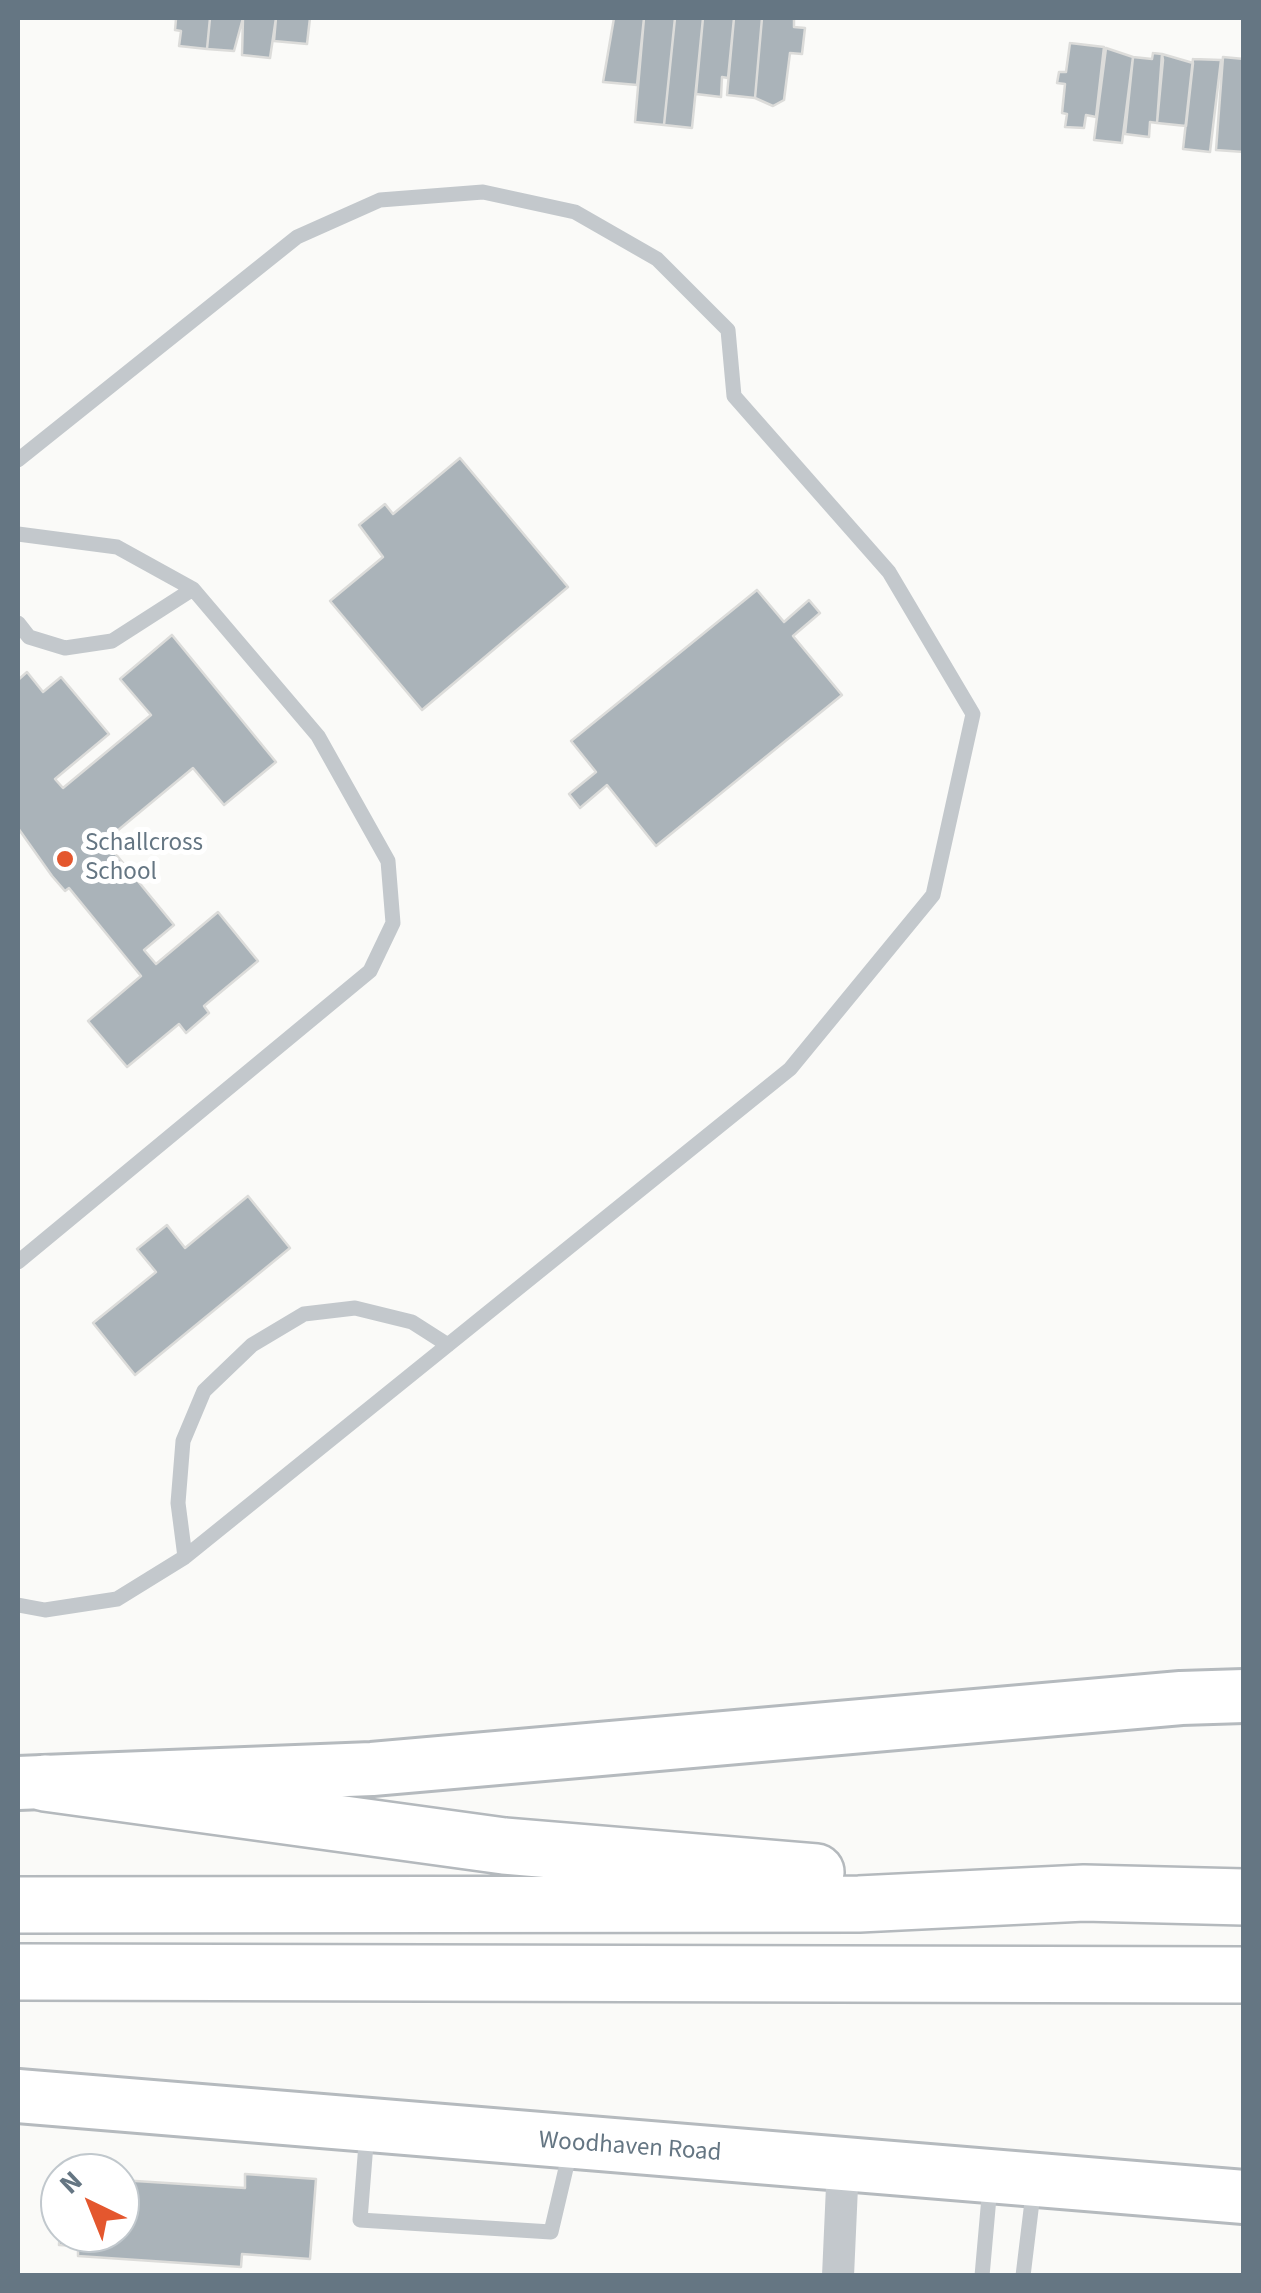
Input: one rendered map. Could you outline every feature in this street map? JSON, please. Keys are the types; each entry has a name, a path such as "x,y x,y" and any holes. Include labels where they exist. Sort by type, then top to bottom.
{"highway":[{"path":"31,1783 504,1846 1084,1893 1244,1897"},
{"path":"18,1904 859,1904 1084,1893"},
{"path":"18,1972 1244,1975"}],"main road":[{"path":"31,1783 372,1769 1181,1698 1244,1696"},
{"name":"Woodhaven Road","path":"18,2096 1244,2197"}],"street":[{"path":"838,2276 843,2164"}],"lane":[{"path":"18,460 297,237 380,200 482,192 575,212 657,259 728,330 734,396 889,572 973,714 933,896 790,1069 185,1557 117,1599 45,1610 18,1605"},
{"path":"18,534 118,547 193,589 318,736 388,861 392,923 370,971 18,1262"},
{"path":"18,623 29,637 65,648 112,640 193,589"},
{"path":"185,1557 178,1503 184,1441 204,1391 252,1345 304,1314 355,1308 412,1322 448,1345"},
{"path":"367,2127 360,2220 551,2232 572,2144"},
{"path":"982,2276 1013,2178"},
{"path":"1013,2178 1023,2276"}],"building":[{"path":"157,18 210,18 207,49 179,46 181,31 175,30 176,19"},
{"path":"210,18 243,18 234,51 207,49"},
{"path":"243,18 276,18 270,58 242,55"},
{"path":"276,18 310,18 307,44 274,41"},
{"path":"614,18 644,18 637,85 603,82"},
{"path":"644,18 675,18 664,125 635,122"},
{"path":"675,18 703,18 692,128 664,125"},
{"path":"703,18 734,18 728,78 722,77 721,97 696,94"},
{"path":"734,18 762,18 755,98 727,95"},
{"path":"762,18 794,18 794,27 805,28 802,54 790,53 784,100 773,106 755,98"},
{"path":"1070,43 1104,47 1096,117 1086,115 1084,128 1065,127 1065,84 1057,83 1059,72 1066,72"},
{"path":"1106,48 1133,57 1122,143 1094,140"},
{"path":"1153,53 1162,54 1163,60 1157,123 1150,122 1149,137 1125,134 1133,57 1152,59"},
{"path":"1162,54 1193,63 1186,126 1157,123"},
{"path":"1223,57 1244,59 1244,152 1216,150"},
{"path":"1193,59 1221,60 1210,152 1183,149"},
{"path":"460,458 568,587 422,710 330,601 383,557 359,525 385,504 393,514"},
{"path":"757,590 784,622 809,600 820,613 793,636 842,695 656,846 607,785 580,808 569,794 596,772 571,741"},
{"path":"172,635 276,762 224,805 193,768 105,841 174,925 144,950 156,964 218,912 258,961 204,1006 209,1013 186,1033 179,1024 127,1067 88,1021 141,976 69,888 65,891 52,876 18,828 18,680 27,672 43,692 61,677 109,734 55,779 63,788 151,715 120,679"},
{"path":"248,1196 290,1248 135,1375 93,1323 156,1272 137,1249 167,1225 185,1248"},
{"path":"245,2174 316,2179 310,2259 242,2254 241,2267 78,2256 140,2253 140,2181 245,2188"}],"place":[{"name":"Schallcross School","path":"65,859"}]}
